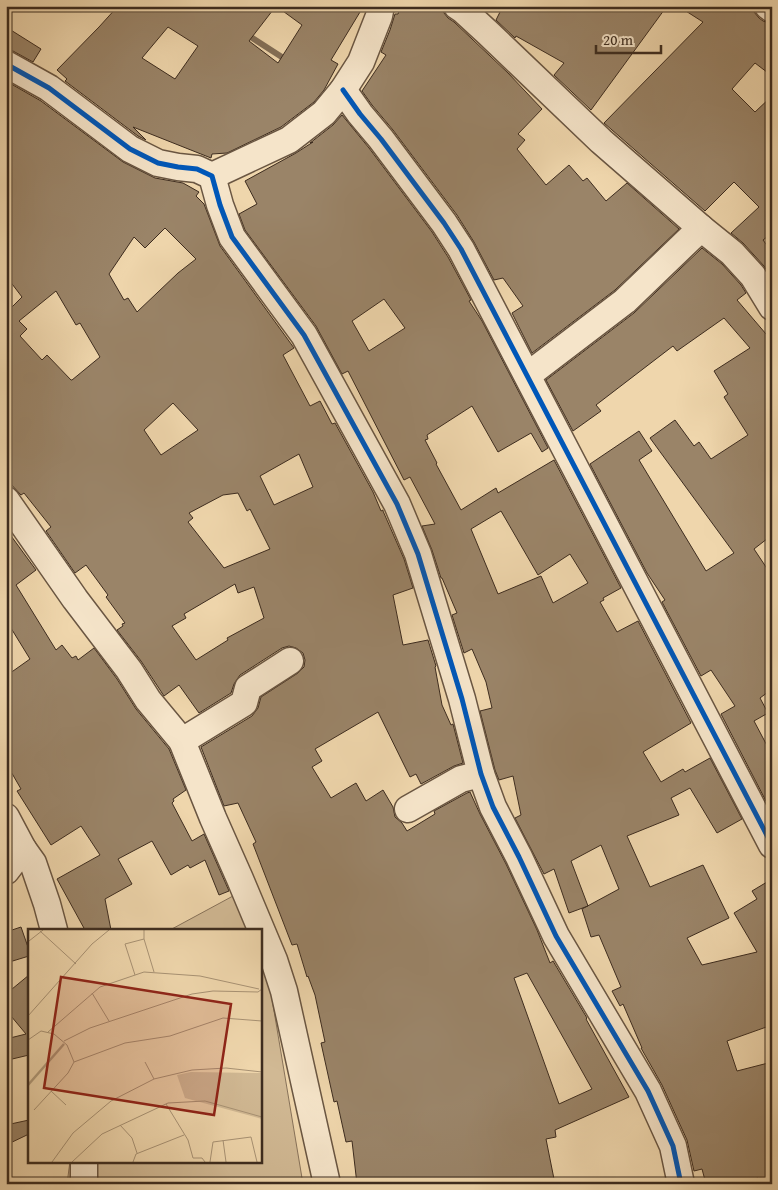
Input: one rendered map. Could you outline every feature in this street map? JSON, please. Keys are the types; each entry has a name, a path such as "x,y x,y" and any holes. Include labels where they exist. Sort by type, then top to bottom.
{"street":[{"path":"212,176 289,140 324,113 361,62 381,6"},
{"path":"457,6 488,33 601,141 732,253 753,276 772,308"},
{"path":"768,6 772,9"},
{"path":"6,64 49,88 130,149 158,163 197,169 212,176 220,205 232,236 304,335 397,504 418,554 462,699 481,774 493,807 556,936 648,1091 673,1146 681,1184"},
{"path":"342,90 381,138 444,223 460,249 528,375 772,844"},
{"path":"528,375 625,301 701,228"},
{"path":"6,500 75,599 129,670 148,700 182,742 274,960 284,991 327,1184"},
{"path":"182,742 244,703 248,688 290,661"},
{"path":"408,809 461,780 481,774"},
{"path":"6,817 23,849 33,863 54,929"},
{"path":"6,871 23,849"},
{"path":"84,1162 84,1184"}],"shaded area":[{"path":"233,896 247,929 172,929"},
{"path":"261,964 270,987 303,1184 67,1184 70,1162 261,1162"}],"building":[{"path":"118,6 276,6 350,6 360,12 331,60 338,64 324,90 314,102 281,127 227,153 212,154 211,158 133,127 146,140 138,136 65,81 67,79 57,70","holes":["276,6 302,25 278,63 249,41","168,27 198,46 175,79 142,58"]},
{"path":"401,6 442,6 448,18 508,73 542,109 518,134 525,140 517,149 546,185 569,165 583,181 587,178 606,201 627,183 679,229 615,290 532,353 512,313 523,306 503,278 494,280 457,215 362,91 386,55 381,52 395,14 398,14"},
{"path":"503,6 667,6 591,110 554,75 564,63 516,36 515,38 496,20"},
{"path":"678,6 753,6 754,12 759,18 772,24 772,76 755,63 732,89 755,112 772,96 772,233 763,240 772,252 772,271 769,274 743,243 731,233 759,207 734,182 705,211 604,123 703,22"},
{"path":"6,27 41,49 33,62 6,49"},
{"path":"6,81 41,101 123,162 155,178 183,183 199,192 196,196 204,204 220,246 294,348 283,355 310,406 320,401 332,424 335,423 373,492 381,511 383,510 404,559 413,588 393,595 403,645 428,640 436,666 442,705 451,725 453,724 463,763 421,784 416,774 410,777 378,712 315,749 322,761 312,767 331,798 356,783 366,801 383,790 393,807 395,817 407,831 435,814 434,811 470,792 537,930 550,963 553,961 587,1018 629,1097 555,1130 556,1137 546,1139 555,1184 407,1184 406,1179 357,1184 352,1141 346,1142 337,1101 334,1102 321,1043 325,1042 315,995 307,977 297,944 292,945 253,844 256,842 238,803 224,806 201,747 252,716 258,708 261,697 304,667 303,653 289,646 282,648 240,675 231,693 199,713 179,685 164,696 141,661 117,630 125,623 106,597 108,595 86,565 75,573 46,531 51,527 24,493 21,495 6,479 6,307 9,310 22,297 6,276","holes":["165,228 196,259 178,273 137,312 128,298 124,300 109,274 134,237 145,248","56,291 76,325 80,323 100,357 71,380 47,355 42,360 20,336 27,329 19,321","173,403 198,430 161,455 144,430","299,454 313,487 274,505 260,476","238,493 247,511 250,509 270,549 224,568 188,522 193,518 189,513 223,495","235,584 238,593 254,587 264,618 227,638 228,640 196,660 172,626 186,618 184,614","527,973 592,1089 559,1104 514,978"]},
{"path":"342,115 432,232 448,257 471,300 469,301 482,321 548,448 542,452 531,433 498,452 472,406 427,435 428,439 425,440 461,510 496,488 498,493 554,460 621,588 603,598 604,600 600,602 617,632 638,621 691,723 643,752 661,782 683,769 685,772 710,758 742,819 717,833 690,788 671,798 679,815 627,836 650,887 703,865 729,918 687,938 702,965 757,952 734,913 757,899 752,891 772,879 772,1025 727,1041 737,1071 772,1062 772,1184 759,1184 758,1178 735,1184 706,1184 702,1169 694,1171 687,1140 662,1085 641,1048 623,1004 620,1006 612,991 621,987 599,935 591,937 582,909 587,907 569,913 554,869 544,874 515,818 521,815 513,776 499,780 480,711 492,708 486,682 472,649 464,653 452,615 457,613 441,578 422,526 435,524 410,477 404,480 348,371 342,374 316,326 245,230 239,214 257,204 245,181 296,153 333,125","holes":["384,299 405,328 369,351 352,321","501,511 538,575 570,554 588,583 553,603 541,576 498,594 471,529","601,845 619,889 588,906 571,861"]},
{"path":"702,248 722,264 741,285 746,293 737,300 772,341 772,535 754,549 772,576 772,689 760,698 768,713 754,721 772,755 772,803 768,805 721,714 735,706 711,670 701,676 662,602 665,600 647,573 590,464 639,431 652,451 639,460 706,571 734,553 650,438 675,420 694,446 699,442 711,459 748,435 724,397 728,394 714,371 750,348 724,318 677,351 673,346 596,405 601,411 573,431 546,380 634,313"},
{"path":"6,529 36,570 16,585 56,650 62,645 72,658 76,656 78,660 94,648 136,709 169,749 186,790 173,799 172,803 192,841 204,834 229,891 219,895 205,860 190,868 188,865 171,875 152,841 118,859 132,884 105,899 111,929 84,929 57,879 100,855 81,826 51,845 17,791 21,789 6,763 6,676 30,659 6,620"},
{"path":"21,927 28,947 28,956 6,963 6,932"},
{"path":"28,976 28,1055 8,1060 6,1039 26,1034 6,1010 6,994"},
{"path":"28,1120 28,1134 6,1145 6,1125"}],"waterway":[{"path":"246,34 288,61"}],"cycle path":[{"path":"6,64 49,88 130,149 158,163 197,169 212,176 232,237 304,335 397,504 418,554 462,699 481,774 493,807 556,936 648,1091 673,1146 681,1184"},
{"path":"343,90 444,223 461,249 772,845"}]}
